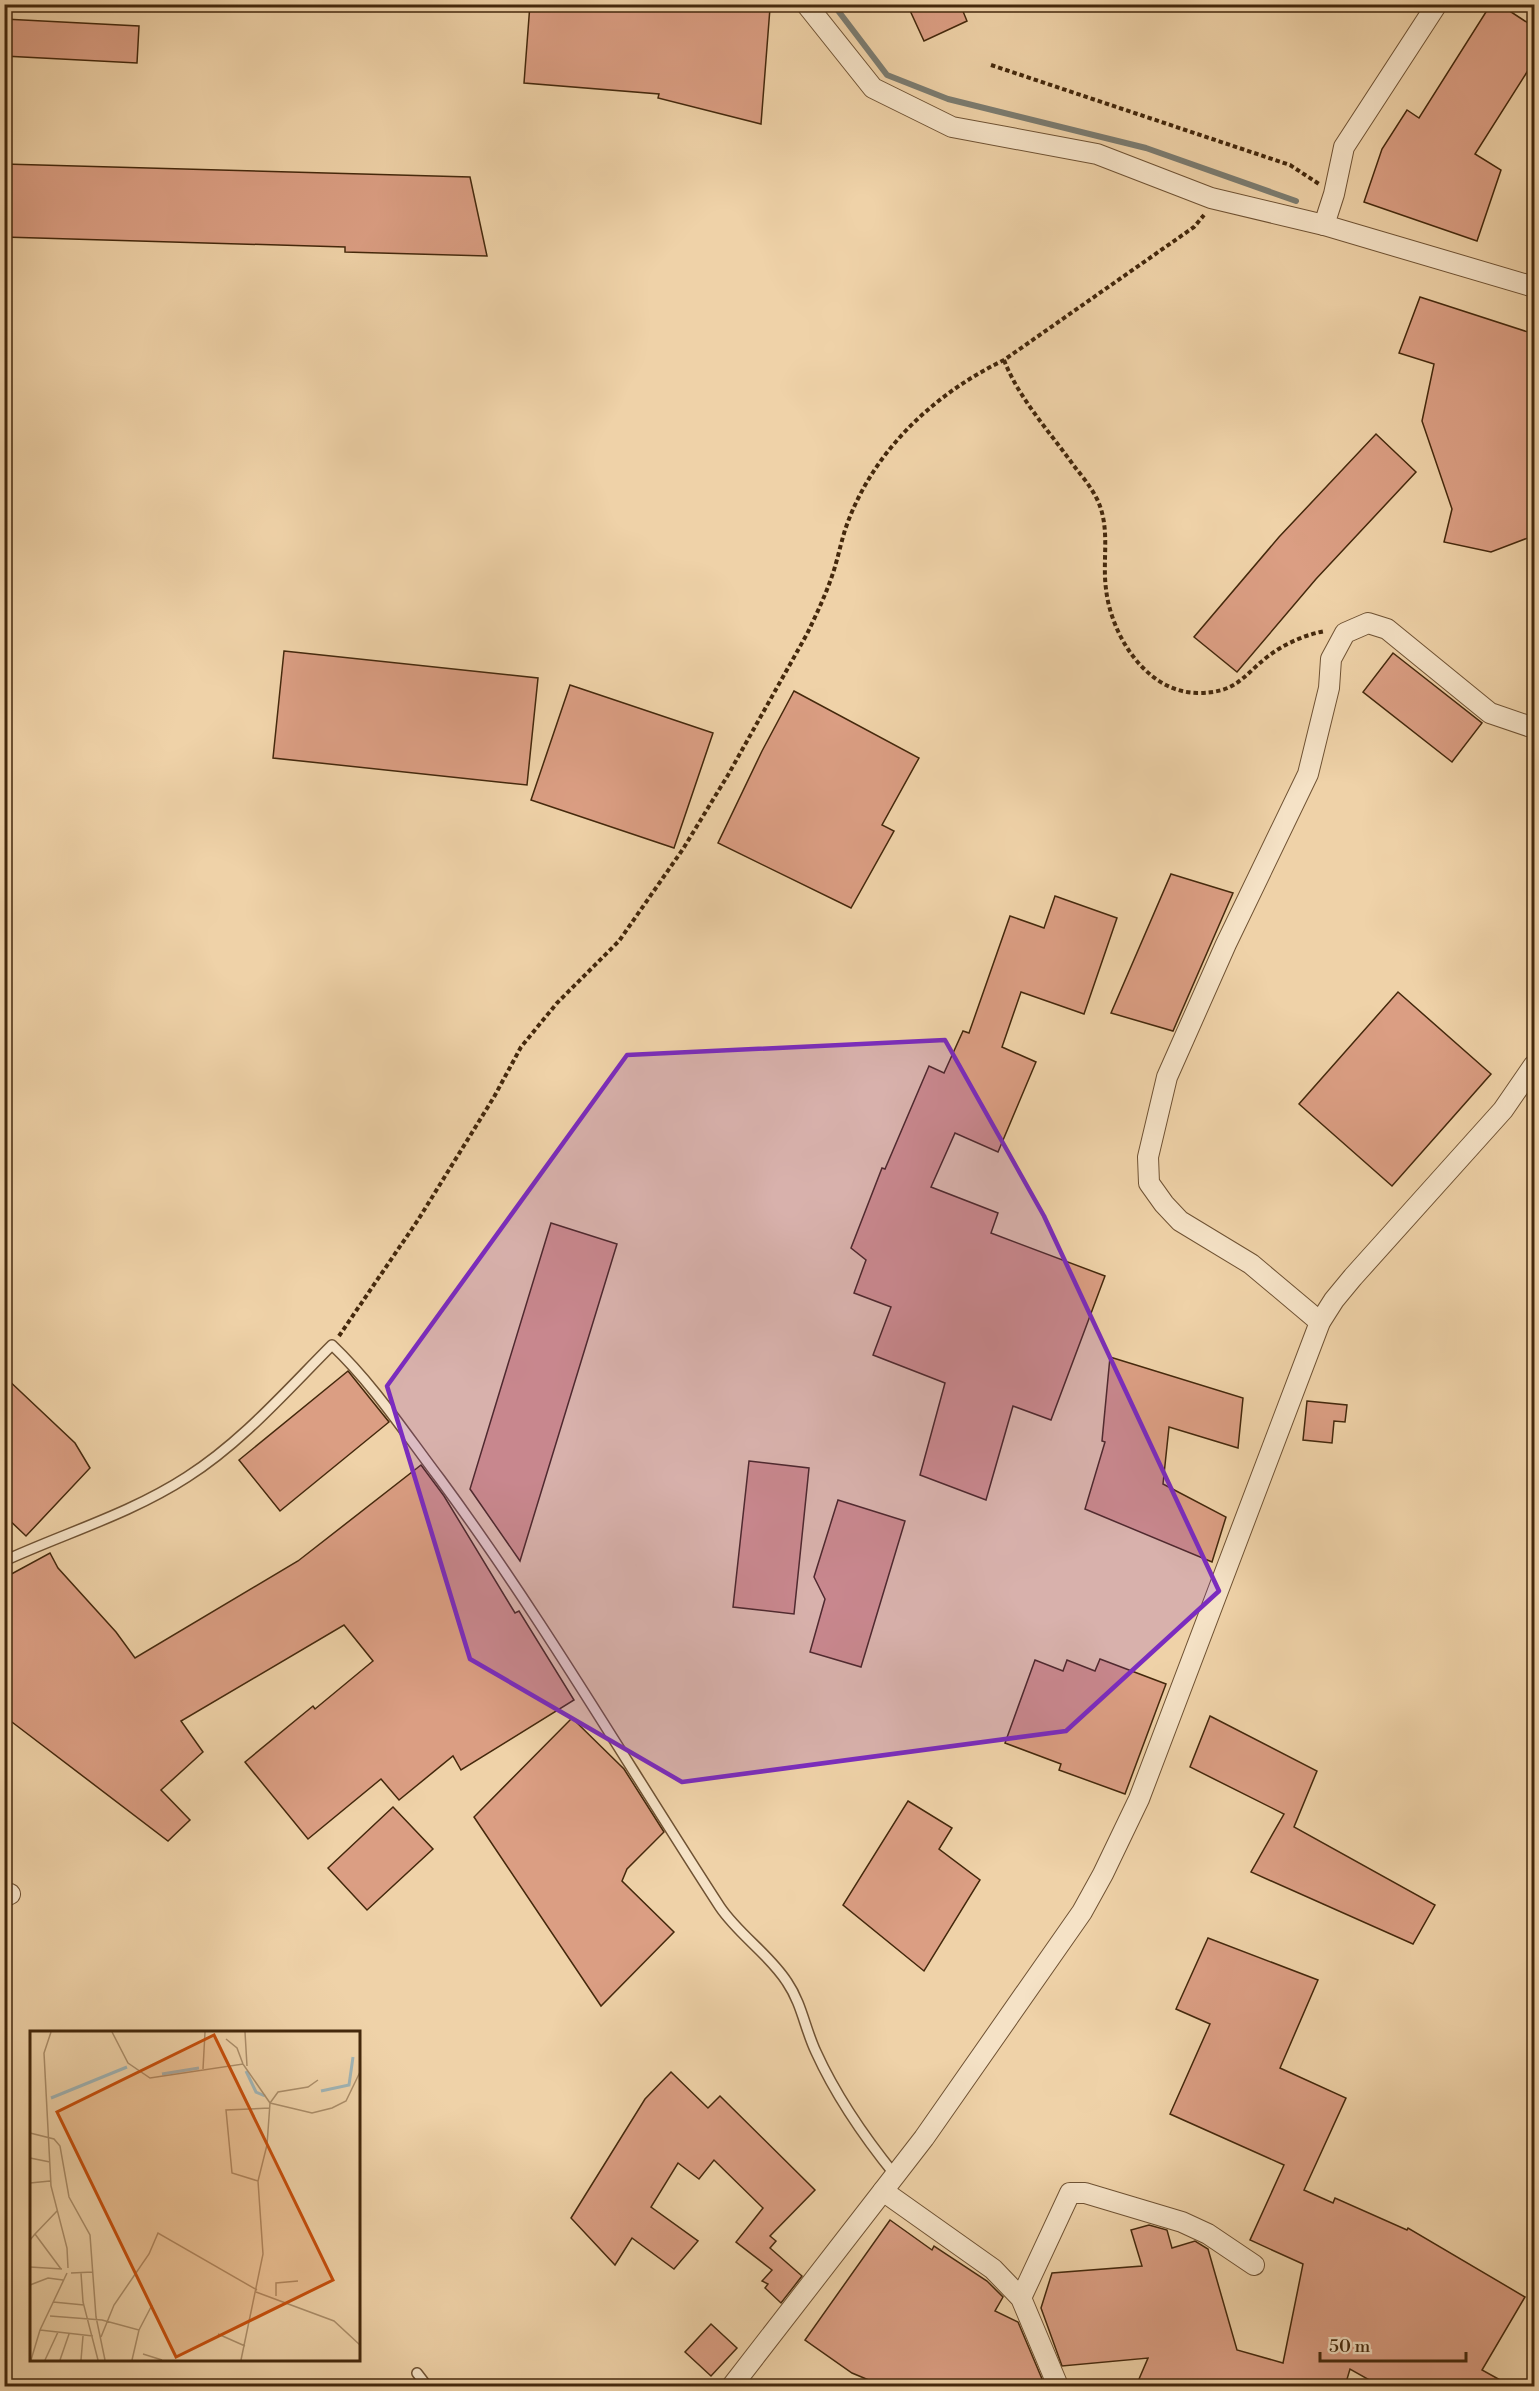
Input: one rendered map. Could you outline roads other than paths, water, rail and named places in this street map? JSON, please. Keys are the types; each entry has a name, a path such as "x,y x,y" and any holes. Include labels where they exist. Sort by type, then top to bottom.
{"street":[{"path":"806,4 873,88 952,127 1097,154 1211,198 1324,225 1534,288"},
{"path":"1324,225 1334,194 1344,147 1437,4"},
{"path":"1320,1322 1251,1264 1180,1221 1149,1183 1148,1157 1167,1077 1226,944 1308,774 1329,688 1331,659 1345,633 1368,624 1387,629 1490,713 1534,728"},
{"path":"732,2386 924,2138 1082,1912 1139,1799 1320,1322 1353,1277 1503,1110 1534,1065"},
{"path":"883,2192 993,2270 1021,2298 1058,2386"},
{"path":"1021,2298 1070,2193 1073,2192 1084,2193 1182,2222 1208,2234 1254,2265"}],"lane":[{"path":"4,1562 107,1520 186,1478 218,1456 244,1433 332,1345 359,1370 484,1539 722,1909 787,1981 799,2001 814,2048 824,2069 876,2151 896,2175"},
{"path":"417,2373 427,2386"}],"waterway":[{"path":"833,4 887,75 948,99 1146,148 1296,201"}]}
